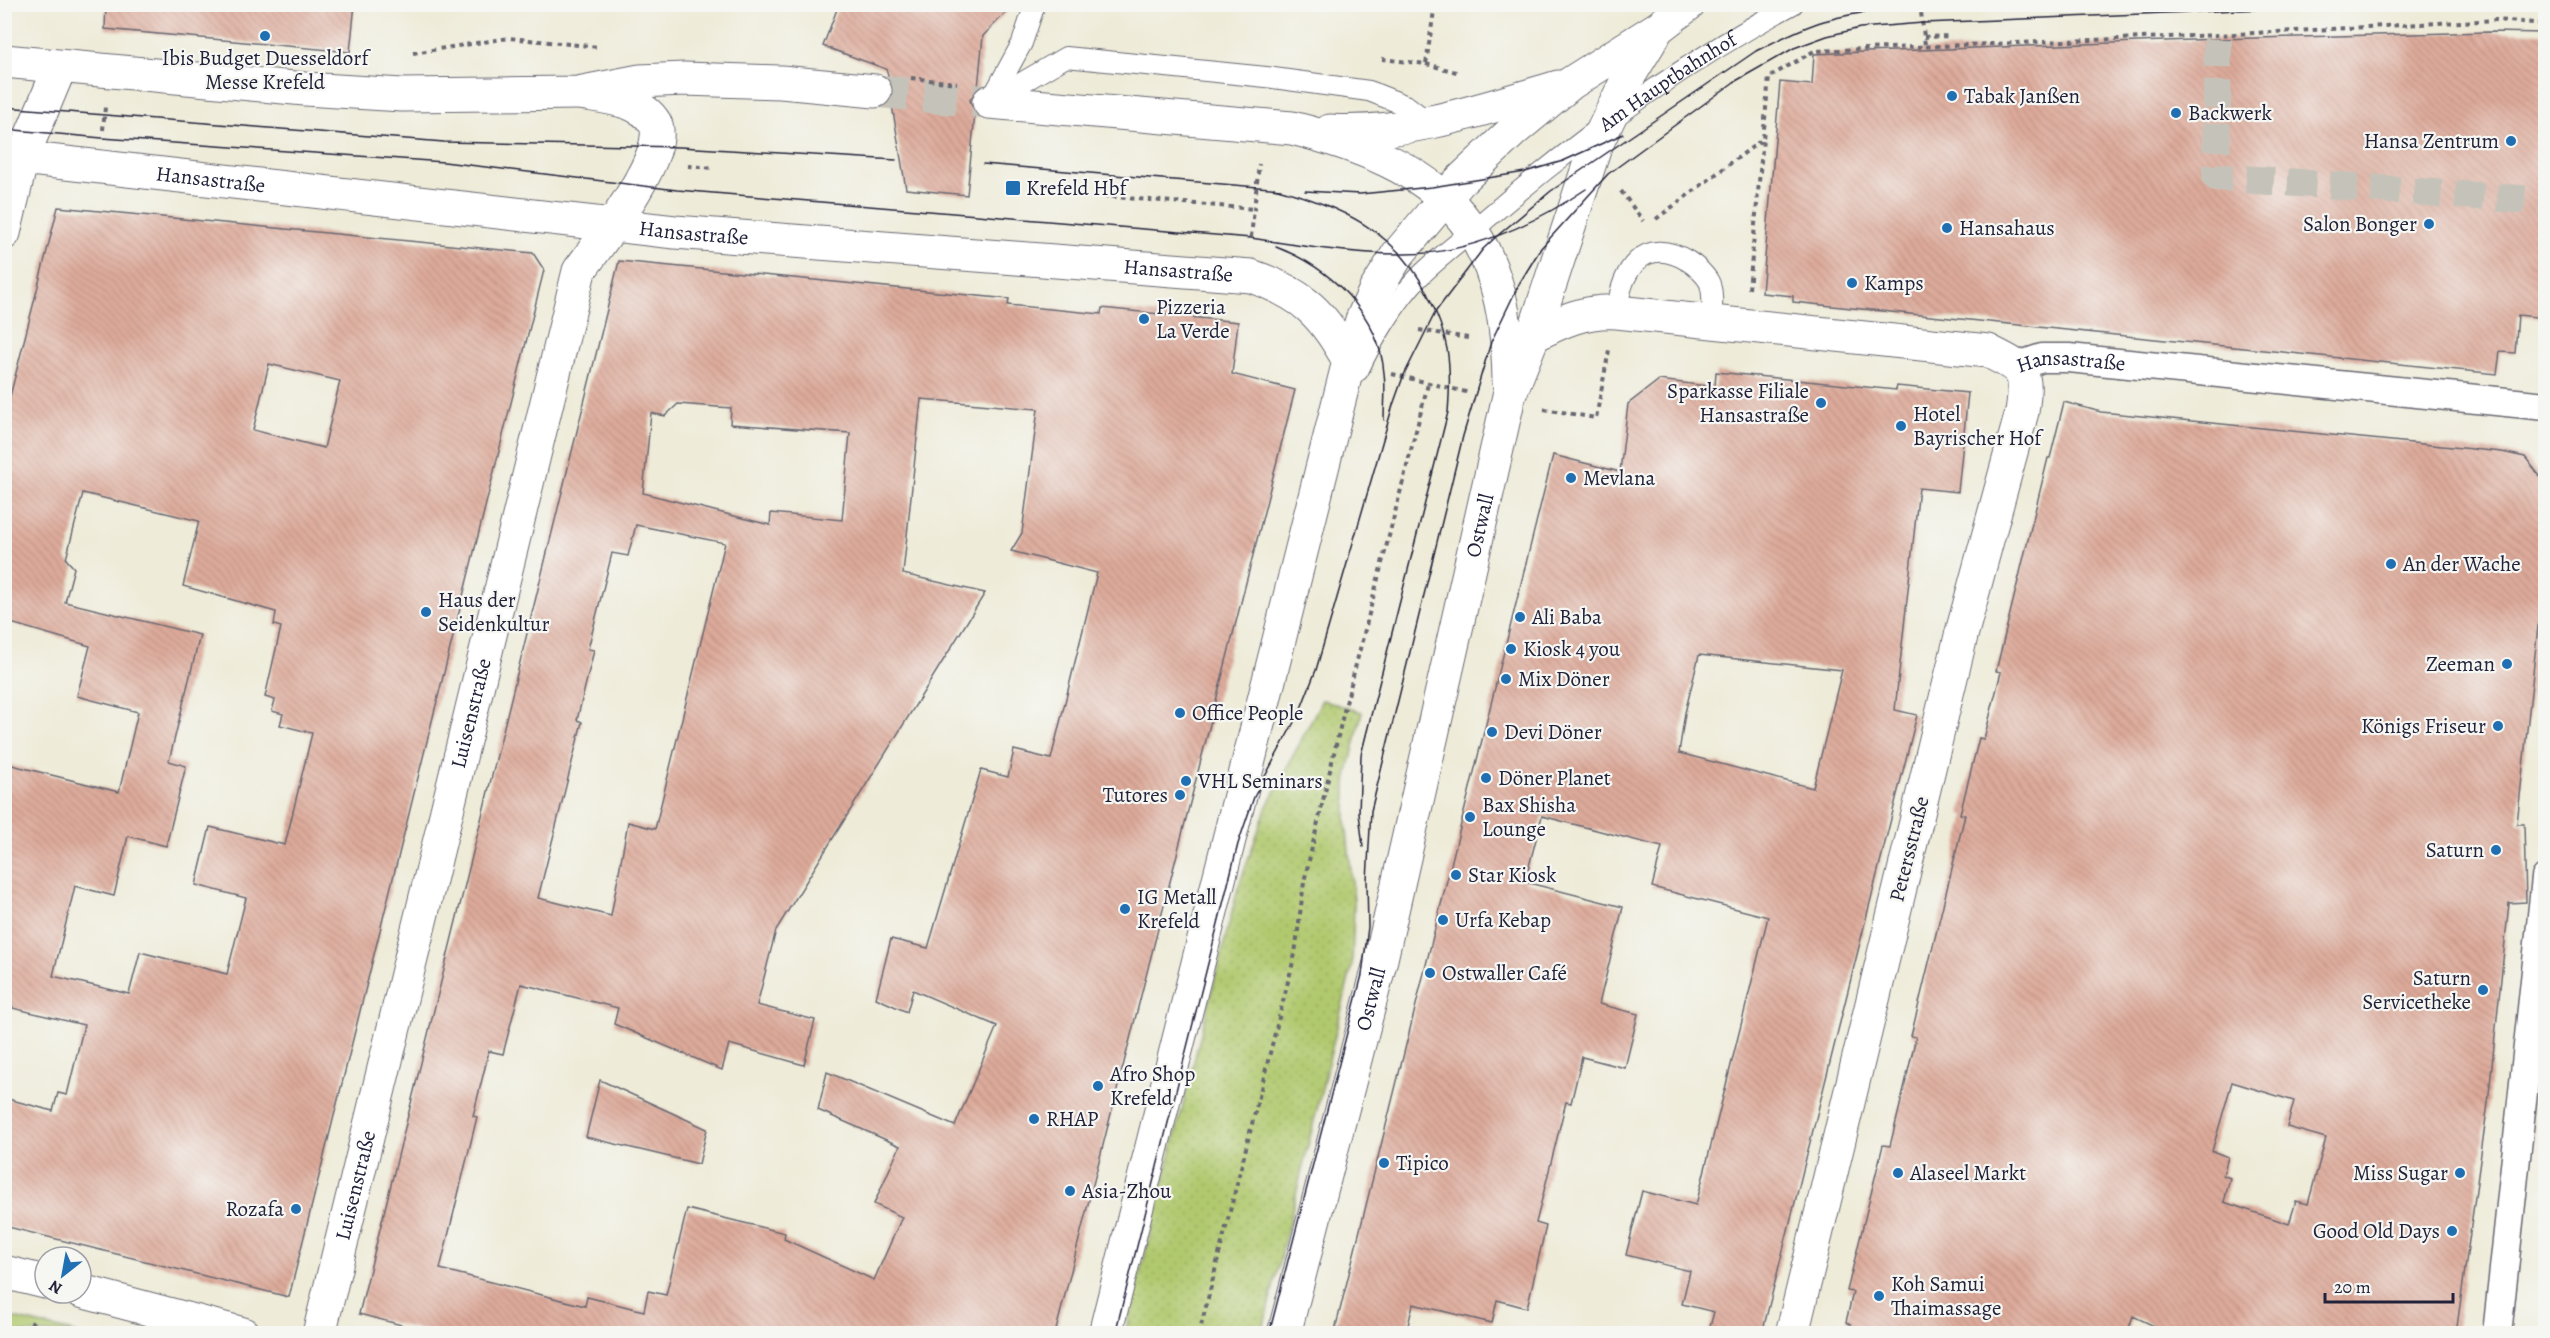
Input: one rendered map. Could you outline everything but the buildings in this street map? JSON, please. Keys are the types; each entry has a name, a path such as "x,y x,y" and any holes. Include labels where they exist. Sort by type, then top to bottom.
{"street":[{"name":"Am Hauptbahnhof","path":"1571,83 1658,28 1689,4"},
{"name":"Am Hauptbahnhof","path":"1605,123 1629,76 1658,28"},
{"path":"4,61 305,89 402,95 578,93 640,81 684,79 781,82 875,91"},
{"path":"4,233 13,157 60,67"},
{"path":"989,102 1292,128 1334,131 1373,130 1428,122 1484,110 1571,83"},
{"path":"1105,1334 1349,361 1362,320 1375,291 1398,254 1444,198 1514,130 1571,83"},
{"name":"Luisenstraße","path":"319,1334 579,271 612,226 649,166 658,134 655,123 647,114 632,105 615,98 578,93"},
{"path":"1508,399 1521,340 1605,123"},
{"path":"1292,128 1331,138 1401,166 1444,198 1473,231 1483,249 1497,284 1504,312 1521,340"},
{"name":"Hansastraße","path":"13,157 612,226 1251,276 1277,285 1300,298 1328,325 1349,361"},
{"name":"Hansastraße","path":"1521,340 1572,316 1596,311 1617,312 1988,351 2018,366 2042,358 2069,358 2546,405"},
{"name":"Petersstraße","path":"1792,1334 1960,636 2022,412 2025,389 2023,375 2018,366"},
{"name":"Ostwall","path":"1284,1334 1381,959 1508,399"},
{"path":"2497,1334 2546,878"},
{"path":"4,1272 33,1279"},
{"path":"93,1294 243,1334"}],"lane":[{"path":"989,102 1022,43 1035,4"},
{"name":"Am Hauptbahnhof","path":"1605,123 1742,32 1793,4"},
{"path":"989,102 1066,57 1266,77 1369,91 1407,106 1428,122"},
{"path":"1335,422 1361,365 1386,323 1420,277 1605,123"},
{"path":"1617,312 1619,294 1628,270 1651,252 1674,252 1693,264 1710,282 1713,303 1710,321"}],"path":[{"path":"1920,4 1925,45"},
{"path":"1745,325 1769,77 1814,51 1925,45 2219,37 2496,20 2546,24"},
{"path":"1924,37 1951,36"},
{"path":"99,166 109,71"},
{"path":"1647,226 1763,139"},
{"path":"696,167 714,168"},
{"path":"1250,247 1258,170"},
{"path":"1103,196 1254,209"},
{"path":"1508,399 1596,418 1617,312"},
{"path":"1386,323 1521,340"},
{"path":"1199,1334 1295,954 1304,882 1342,719 1428,384"}],"green space":[{"path":"1322,700 1362,712 1346,781 1346,821 1354,902 1352,966 1262,1333 1125,1333 1238,888 1267,806"},
{"path":"5,1316 77,1333 5,1333"}],"tunnel":[{"path":"2218,39 2216,177 2546,201"},
{"path":"875,91 989,102"}],"tram line":[{"path":"1115,1334 1238,844 1254,797 1300,711 1316,670 1393,405 1403,377 1436,311 1483,249 1551,191 1756,51 1806,27 1860,13 1968,4"},
{"path":"1269,1334 1362,975 1368,927 1367,880 1371,811 1463,436 1491,342 1519,284 1541,248 1608,174 1734,82 1794,48 1827,36 1860,28 1923,23 2389,4"},
{"path":"4,107 444,142 680,147 896,160"},
{"path":"4,129 444,162 677,190 1251,238 1326,249 1383,254 1426,253 1475,243 1522,226 1586,189"},
{"path":"1305,191 1360,194 1432,187 1525,172 1563,161 1623,134"},
{"path":"983,164 1281,189"},
{"path":"1274,188 1342,212 1382,237 1399,253 1414,271 1427,293 1440,323 1449,364 1448,412 1361,755 1359,813 1363,847"},
{"path":"1276,247 1315,267 1348,295 1362,312 1380,351 1385,379 1384,420"}],"place":[{"name":"Ibis Budget Duesseldorf Messe Krefeld","path":"265,36"},
{"name":"Tabak Janßen","path":"1952,96"},
{"name":"Backwerk","path":"2176,113"},
{"name":"Hansa Zentrum","path":"2511,141"},
{"name":"Krefeld Hbf","path":"1013,188"},
{"name":"Salon Bonger","path":"2429,224"},
{"name":"Hansahaus","path":"1947,228"},
{"name":"Kamps","path":"1852,283"},
{"name":"Pizzeria La Verde","path":"1144,319"},
{"name":"Sparkasse Filiale Hansastraße","path":"1821,403"},
{"name":"Hotel Bayrischer Hof","path":"1901,426"},
{"name":"Mevlana","path":"1571,478"},
{"name":"An der Wache","path":"2391,564"},
{"name":"Haus der Seidenkultur","path":"426,612"},
{"name":"Ali Baba","path":"1520,617"},
{"name":"Kiosk 4 you","path":"1511,649"},
{"name":"Zeeman","path":"2507,664"},
{"name":"Mix Döner","path":"1506,679"},
{"name":"Office People","path":"1180,713"},
{"name":"Königs Friseur","path":"2498,726"},
{"name":"Devi Döner","path":"1492,732"},
{"name":"Döner Planet","path":"1486,778"},
{"name":"VHL Seminars","path":"1186,781"},
{"name":"Tutores","path":"1180,795"},
{"name":"Bax Shisha Lounge","path":"1470,817"},
{"name":"Saturn","path":"2496,850"},
{"name":"Star Kiosk","path":"1456,875"},
{"name":"IG Metall Krefeld","path":"1125,909"},
{"name":"Urfa Kebap","path":"1443,920"},
{"name":"Ostwaller Café","path":"1430,973"},
{"name":"Saturn Servicetheke","path":"2483,990"},
{"name":"Afro Shop Krefeld","path":"1098,1086"},
{"name":"RHAP","path":"1034,1119"},
{"name":"Tipico","path":"1384,1163"},
{"name":"Alaseel Markt","path":"1898,1173"},
{"name":"Miss Sugar","path":"2460,1173"},
{"name":"Asia-Zhou","path":"1070,1191"},
{"name":"Rozafa","path":"296,1209"},
{"name":"Good Old Days","path":"2452,1231"},
{"name":"Koh Samui Thaimassage","path":"1879,1296"}]}
